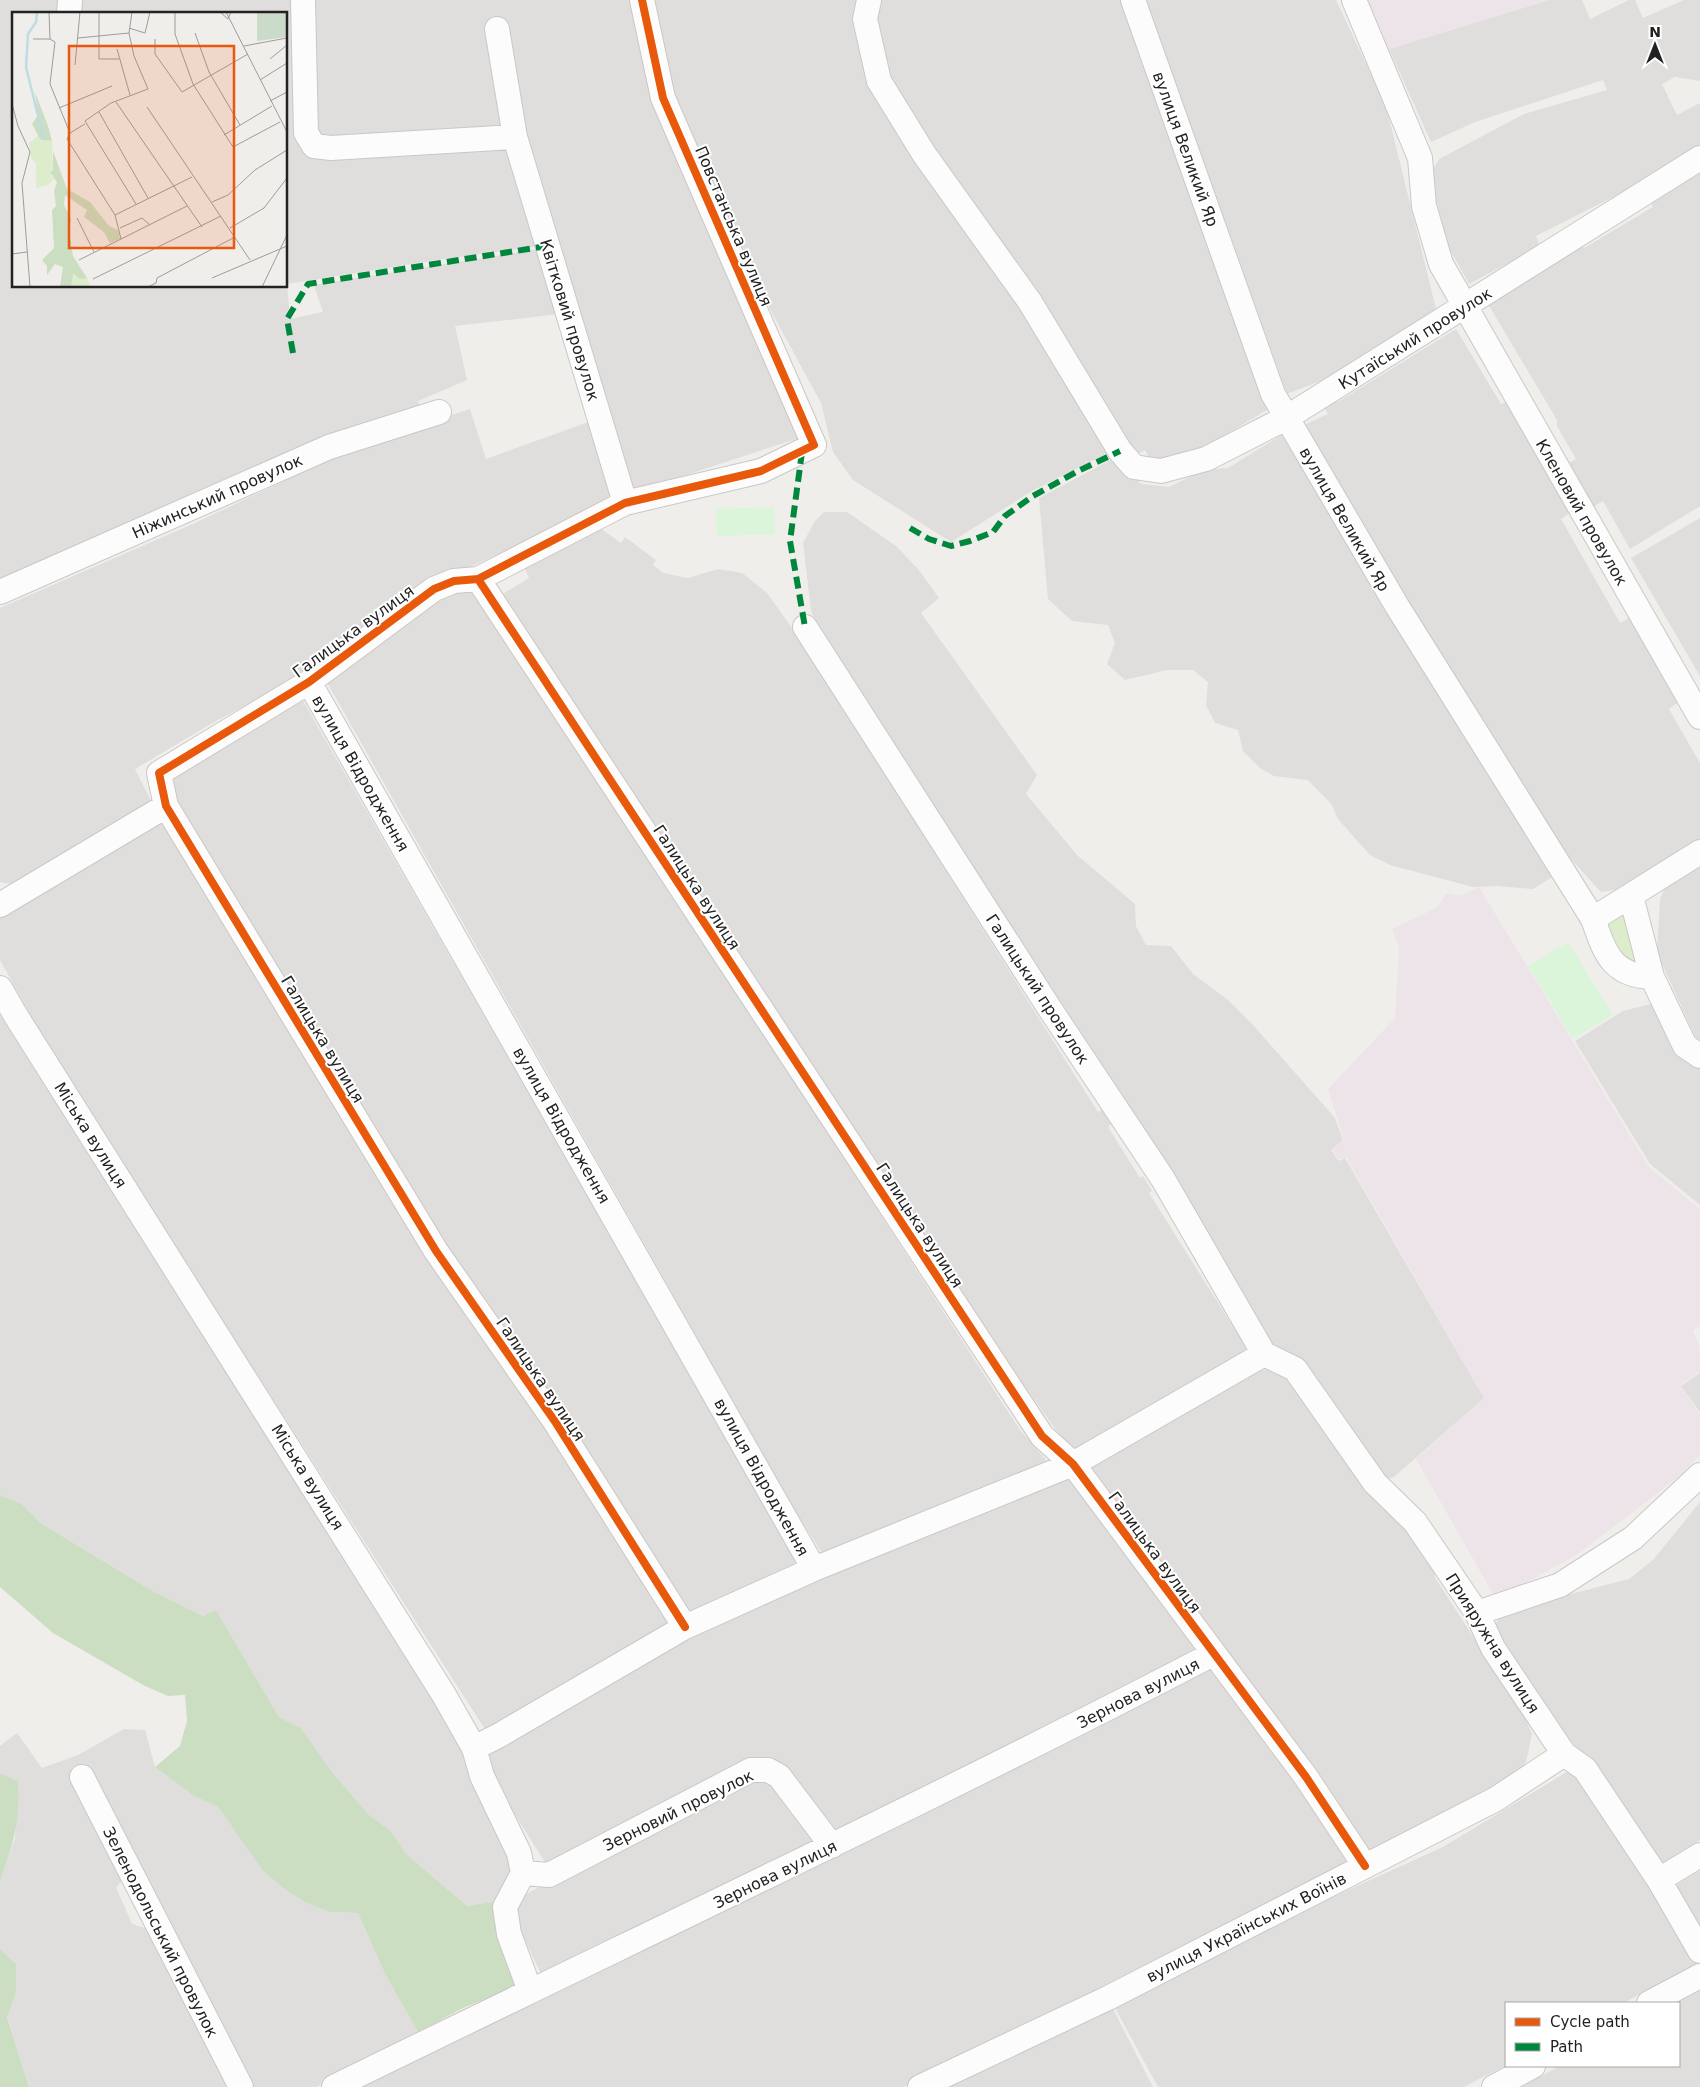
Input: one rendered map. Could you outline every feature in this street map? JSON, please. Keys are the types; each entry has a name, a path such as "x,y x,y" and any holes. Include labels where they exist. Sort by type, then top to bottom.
{"street":[{"path":"303,0 306,133 314,146 331,148 515,137"},
{"name":"Повстанська вулиця","path":"642,0 663,98 814,444 802,452"},
{"name":"Кутаїський провулок","path":"869,0 865,19 880,82 924,154 1030,302 1120,451 1134,467 1160,471 1206,459 1286,418 1700,158"},
{"name":"вулиця Великий Яр","path":"1133,0 1273,394 1396,606 1593,919 1602,943 1613,964 1634,976 1652,977"},
{"path":"1354,0 1420,158 1424,206 1438,256 1464,307"},
{"name":"Квітковий провулок","path":"497,29 515,137 625,503"},
{"name":"Кленовий провулок","path":"1464,307 1700,717"},
{"name":"Ніжинський провулок","path":"0,592 329,447 439,412"},
{"name":"Галицька вулиця","path":"685,1627 556,1423 436,1251 166,806 159,773 309,682 434,589 454,581 478,579 625,503 761,471 802,452"},
{"name":"Галицька вулиця","path":"478,579 1042,1436 1073,1464 1306,1777 1365,1866"},
{"name":"Галицький провулок","path":"805,627 1056,1017 1163,1179 1264,1354"},
{"name":"вулиця Відродження","path":"309,682 814,1568"},
{"path":"2,899 166,806"},
{"path":"1593,919 1700,852"},
{"path":"1631,896 1652,977 1685,1046 1700,1056"},
{"name":"Міська вулиця","path":"0,988 21,1025 424,1662 474,1748 482,1776 519,1853 523,1873"},
{"path":"474,1748 498,1736 685,1627 814,1568 1073,1464 1264,1354"},
{"name":"Прияружна вулиця","path":"1264,1354 1295,1369 1375,1483 1415,1522 1477,1613 1493,1648 1564,1754 1585,1769 1659,1880 1700,1951"},
{"path":"1477,1613 1560,1585 1633,1538 1700,1475"},
{"name":"Зернова вулиця","path":"334,2087 1048,1740 1213,1654"},
{"name":"вулиця Українських Воїнів","path":"920,2087 1108,1998 1496,1799 1564,1754"},
{"name":"Зерновий провулок","path":"523,1873 549,1875 751,1770 768,1770 779,1776 832,1846"},
{"name":"Зеленодольський провулок","path":"82,1777 241,2087"},
{"path":"1659,1880 1700,1855"},
{"path":"523,1873 505,1907 509,1934 530,1991"},
{"path":"1651,2002 1700,1976"},
{"path":"1494,2087 1531,2067"}],"shaded area":[{"path":"0,0 65,0 63,12 12,12 12,288 287,288 290,319 323,312 314,285 539,249 559,314 455,326 467,380 418,401 420,407 373,430 369,421 0,578"},
{"path":"74,0 300,0 305,148 513,141 540,246 288,284 288,12 73,12"},
{"path":"306,0 637,0 799,438 631,493 507,132 331,144 309,128"},
{"path":"647,0 864,0 873,80 960,208 1113,450 1032,491 951,542 853,480 833,452 821,403 770,309 714,192 681,130"},
{"path":"875,0 1123,0 1272,407 1195,453 1165,457 1152,463 1145,450 1134,456 914,134 881,63"},
{"path":"1146,0 1336,0 1386,106 1436,309 1328,378 1287,394"},
{"path":"1365,0 1549,0 1389,49 1380,36"},
{"path":"1549,0 1582,0 1590,19 1629,0 1635,0 1643,18 1684,0 1700,0 1700,81 1675,77 1662,84 1677,115 1700,103 1700,153 1536,236 1540,246 1469,284 1448,246 1430,175 1439,159 1524,114 1607,90 1603,80 1475,122 1431,142 1389,49"},
{"path":"1700,165 1700,506 1630,549 1603,501 1593,507 1569,463 1576,459 1557,426 1557,420 1488,304 1581,245 1584,248 1653,207 1649,199"},
{"path":"1456,329 1501,404 1507,402 1571,512 1561,519 1620,623 1629,618 1677,703 1669,709 1700,763 1700,839 1615,890 1601,892 1560,847 1405,595 1399,598 1304,425 1328,414 1324,407 1335,400 1338,402"},
{"path":"470,409 486,459 591,421 616,498 421,590 293,680 214,722 135,769 154,807 16,885 0,882 0,608 195,523 358,446"},
{"path":"1285,433 1557,874 1533,889 1497,886 1473,887 1390,865 1370,855 1338,819 1332,805 1308,780 1274,776 1260,768 1243,751 1238,730 1215,723 1206,705 1208,682 1193,670 1167,670 1125,680 1107,664 1115,643 1108,625 1072,621 1048,599 1039,498 1118,456 1141,484 1169,487 1204,470 1228,468"},
{"path":"824,512 847,512 896,546 918,569 939,598 921,613 1037,775 1026,794 1077,855 1135,904 1136,926 1146,945 1171,946 1193,974 1228,1000 1253,1025 1335,1118 1343,1140 1331,1150 1339,1161 1345,1158 1484,1398 1394,1477 1382,1481 1273,1349 820,637 811,610 803,543 815,521"},
{"path":"1700,518 1700,676 1631,558"},
{"path":"600,528 621,543 625,537 656,560 653,565 663,573 688,578 718,569 742,573 767,593 797,635 1098,1112 1103,1110 1111,1124 1108,1127 1140,1178 1143,1176 1152,1191 1149,1193 1252,1357 1075,1457 970,1309 771,1003 669,854 501,595 529,578 522,562"},
{"path":"464,585 479,595 1020,1430 1046,1460 1021,1478 827,1561 794,1509 324,677 388,625"},
{"path":"302,699 801,1572 703,1614 686,1611 441,1248 164,783"},
{"path":"162,820 668,1618 667,1632 490,1737 60,1068 0,960 0,914"},
{"path":"1700,865 1700,1047 1657,953 1660,900 1665,886"},
{"path":"1479,887 1649,1167 1700,1209 1700,1326 1693,1330 1700,1348 1700,1372 1680,1385 1700,1414 1700,1455 1681,1475 1578,1554 1496,1599 1416,1459 1484,1398 1346,1157 1339,1160 1332,1149 1344,1140 1328,1089 1395,1018 1399,947 1392,929 1438,907 1446,893 1461,896"},
{"path":"1654,1003 1678,1050 1700,1069 1700,1205 1650,1164 1575,1041 1623,1011"},
{"path":"0,1015 462,1746 515,1860 498,1901 467,1906 406,1854 391,1831 368,1814 332,1772 301,1728 279,1717 216,1610 203,1616 151,1590 42,1524 22,1504 0,1495"},
{"path":"1277,1367 1290,1372 1398,1523 1402,1521 1441,1571 1434,1576 1523,1714 1532,1734 1526,1762 1508,1783 1368,1853 1081,1466 1253,1372"},
{"path":"1700,1373 1700,1412 1681,1386"},
{"path":"1072,1472 1203,1651 837,1831 787,1767 748,1765 550,1870 484,1766 481,1750 720,1620"},
{"path":"1700,1502 1700,1840 1659,1865 1588,1762 1564,1732 1499,1641 1495,1624 1505,1611 1629,1579 1653,1560"},
{"path":"1216,1668 1352,1860 903,2087 361,2087 1176,1685"},
{"path":"124,1729 145,1730 155,1767 194,1796 218,1807 263,1871 283,1888 330,1912 358,1913 385,1974 418,2032 367,2063 316,2087 248,2087 126,1877 116,1887 132,1924 145,1928 233,2087 29,2087 7,2016 16,1992 16,1964 0,1949 0,1881 15,1839 18,1781 0,1773 0,1746 17,1733 42,1768 78,1755"},
{"path":"1575,1767 1643,1861 1698,1964 1625,2002 1505,2002 1505,2066 1464,2087 1158,2087 1115,2008 1238,1940 1443,1847"},
{"path":"751,1773 770,1775 817,1843 542,1976 511,1911 519,1898"},
{"path":"1700,1871 1700,1937 1671,1888"},
{"path":"1700,1991 1700,2087 1520,2087 1558,2067 1680,2067 1679,2002"},
{"path":"1113,2009 1153,2087 946,2087"}],"green space":[{"path":"774,507 775,534 717,536 716,509"},
{"path":"1626,915 1644,969 1612,954 1607,921 1612,916"},
{"path":"1568,942 1613,1015 1573,1039 1528,966"},
{"path":"0,1495 22,1504 42,1524 151,1590 203,1616 216,1610 279,1717 301,1728 332,1772 368,1814 391,1831 406,1854 467,1906 498,1901 518,1987 465,2007 418,2032 385,1974 358,1913 330,1912 305,1902 283,1888 263,1871 218,1807 194,1796 155,1767 180,1746 187,1721 185,1695 168,1696 143,1685 53,1633 0,1587"},
{"path":"0,1773 18,1781 18,1809 15,1832 0,1881"},
{"path":"0,1949 16,1964 16,1992 7,2017 29,2087 0,2087"}],"marked path":[{"path":"293,353 287,319 308,284 547,246"},
{"path":"910,528 929,539 951,546 970,541 993,532 1005,516 1033,496 1076,472 1120,451"},
{"path":"802,452 790,541 805,627"}],"cycle path":[{"path":"642,0 663,98 814,445 761,471 625,503 478,579 454,581 434,589 309,682 159,773 166,806 436,1251 556,1423 685,1627"},
{"path":"478,579 1042,1436 1073,1464 1306,1777 1365,1866"}]}
